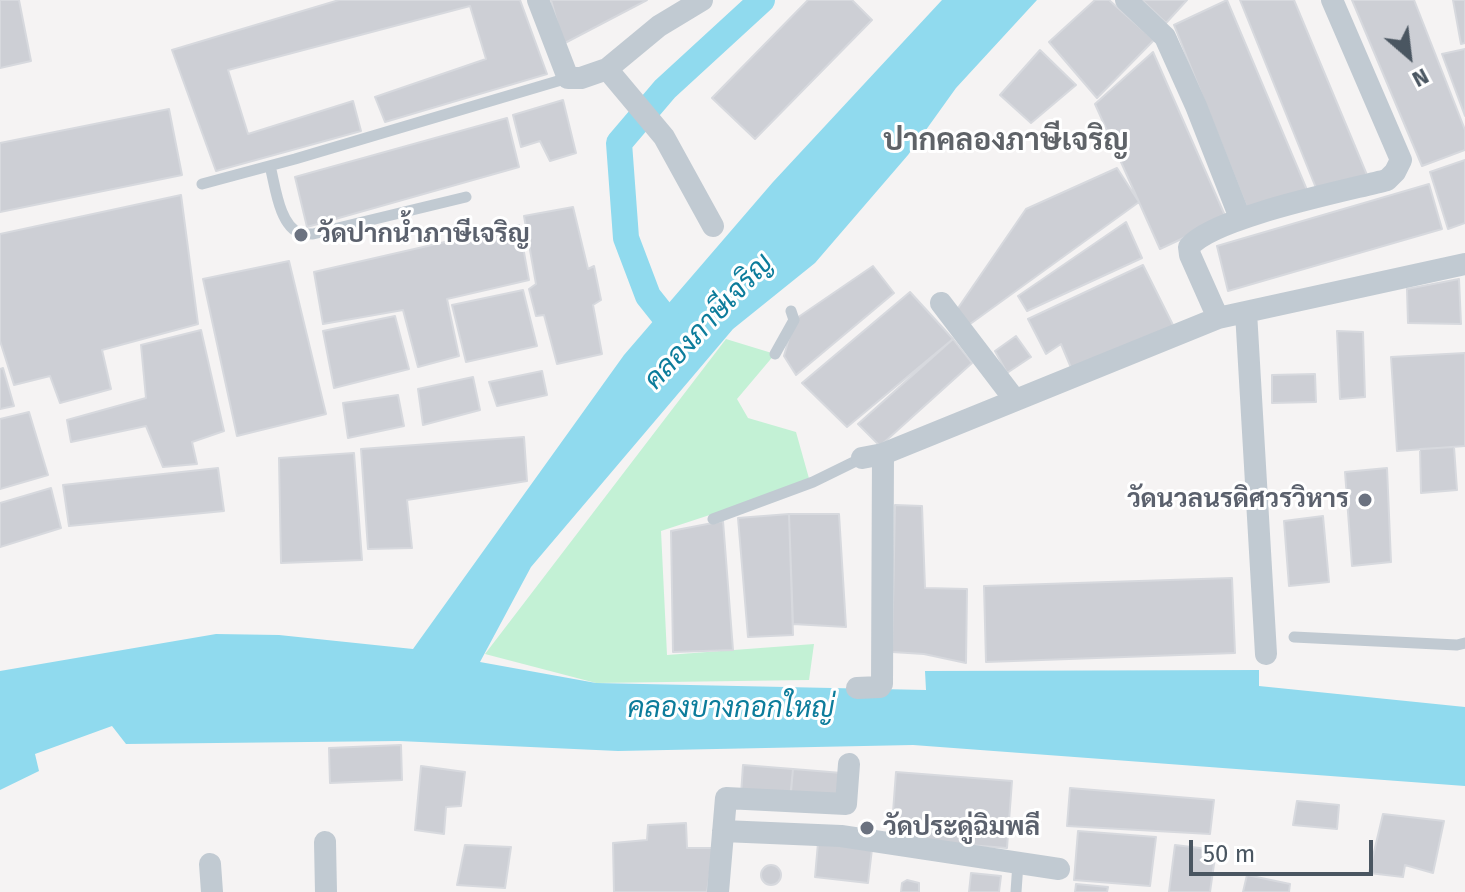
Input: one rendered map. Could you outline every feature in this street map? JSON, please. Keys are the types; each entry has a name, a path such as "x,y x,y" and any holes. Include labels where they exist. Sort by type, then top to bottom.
{"street":[{"path":"538,0 568,78 581,78 607,69 659,26 702,0"},
{"path":"1126,0 1165,37 1240,218"},
{"path":"1218,318 1190,255 1189,247 1195,240 1240,218 1387,180 1401,160 1332,0"},
{"path":"607,69 664,137 713,226"},
{"path":"857,688 880,687 882,684 873,456 1218,318 1465,264"},
{"path":"941,303 1015,400"},
{"path":"1246,312 1266,654"},
{"path":"841,836 849,764"},
{"path":"718,892 726,798 846,804"},
{"path":"723,831 841,836 1059,869"},
{"path":"325,842 326,892"},
{"path":"210,864 212,892"}],"lane":[{"path":"202,184 568,78"},
{"path":"270,166 284,217 299,233 313,234 466,197"},
{"path":"775,354 794,320 791,311"},
{"path":"713,519 873,456"},
{"path":"1294,637 1465,643"},
{"path":"1016,892 1018,863"}],"green space":[{"path":"726,339 775,354 737,399 748,418 796,432 810,482 661,531 667,655 814,644 809,680 596,683 485,654"}],"water":[{"path":"942,0 1037,0 956,88 908,155 815,263 733,329 531,567 480,662 596,683 926,690 925,671 1259,670 1259,686 1465,707 1465,786 913,745 618,751 399,741 126,744 112,726 35,754 39,771 0,790 0,671 216,634 279,635 413,649 624,355 773,182"}],"building":[{"path":"0,0 19,0 31,61 0,68"},
{"path":"339,0 520,0 547,74 385,122 375,97 486,59 470,6 228,70 248,134 353,101 361,131 216,171 172,50"},
{"path":"551,0 647,0 563,44"},
{"path":"808,0 852,0 872,20 755,139 712,98"},
{"path":"1095,0 1109,0 1154,40 1097,98 1049,42"},
{"path":"1142,0 1187,0 1166,23"},
{"path":"1227,0 1307,190 1247,208 1174,25"},
{"path":"1240,0 1294,0 1367,175 1316,188"},
{"path":"1352,0 1414,0 1465,130 1465,150 1422,166"},
{"path":"1453,0 1465,0 1465,43 1461,44"},
{"path":"1465,49 1465,116 1442,54"},
{"path":"1040,50 1076,85 1031,123 1000,95"},
{"path":"1153,52 1226,218 1160,249 1095,104"},
{"path":"563,100 576,153 550,161 540,141 521,147 513,115"},
{"path":"169,109 182,175 0,212 0,143"},
{"path":"507,118 519,167 307,227 295,177"},
{"path":"1465,160 1465,223 1448,229 1430,172"},
{"path":"1117,168 1139,202 966,327 956,311 1026,209"},
{"path":"1429,184 1442,229 1228,291 1217,246"},
{"path":"181,195 198,324 102,350 111,389 60,403 50,376 14,385 0,341 0,234"},
{"path":"573,207 588,269 594,266 601,300 593,305 602,354 557,364 544,315 536,316 529,289 536,284 524,216"},
{"path":"1126,222 1142,258 1027,311 1018,296"},
{"path":"519,225 529,280 447,299 459,356 418,367 403,310 323,324 314,272"},
{"path":"289,261 326,414 237,436 203,279"},
{"path":"1143,265 1174,327 1072,370 1061,344 1046,354 1028,319"},
{"path":"873,266 894,293 796,375 784,356 794,320"},
{"path":"1459,279 1461,324 1408,323 1407,289"},
{"path":"523,290 537,346 466,362 452,305"},
{"path":"910,292 953,339 847,427 802,383"},
{"path":"395,316 409,369 334,388 323,331"},
{"path":"201,330 224,431 192,442 197,464 163,467 146,426 71,442 67,420 146,398 141,345"},
{"path":"1337,331 1363,332 1365,397 1340,399"},
{"path":"1016,336 1031,357 1007,373 995,351"},
{"path":"953,339 972,363 880,446 858,424"},
{"path":"1465,353 1465,446 1397,451 1391,357"},
{"path":"3,368 14,406 0,409 0,369"},
{"path":"542,371 547,395 497,406 489,382"},
{"path":"1315,374 1316,402 1272,403 1272,375"},
{"path":"473,377 480,410 423,425 418,389"},
{"path":"398,395 404,426 348,438 343,403"},
{"path":"29,412 48,475 0,489 0,419"},
{"path":"524,437 527,481 407,500 412,548 368,549 361,449"},
{"path":"1454,447 1457,490 1421,493 1420,449"},
{"path":"354,453 362,560 281,563 279,458"},
{"path":"218,468 224,511 69,526 63,485"},
{"path":"1387,468 1391,562 1352,566 1345,472"},
{"path":"51,488 61,528 0,547 0,503"},
{"path":"895,505 922,506 925,588 967,589 966,663 924,654 892,652"},
{"path":"789,514 839,514 846,627 793,624"},
{"path":"789,514 793,635 748,637 738,518"},
{"path":"1323,516 1329,582 1289,586 1284,521"},
{"path":"723,521 733,650 673,652 671,531"},
{"path":"1232,578 1235,653 986,662 984,586"},
{"path":"401,745 402,780 330,783 329,748"},
{"path":"743,765 793,769 790,799 741,795"},
{"path":"421,766 465,772 461,806 446,807 444,834 415,830"},
{"path":"793,769 842,773 839,797 791,792"},
{"path":"896,772 1012,781 1007,848 891,839"},
{"path":"1070,788 1214,800 1210,834 1067,826"},
{"path":"1297,801 1339,805 1337,829 1293,825"},
{"path":"1383,814 1444,821 1433,873 1405,865 1403,877 1369,873"},
{"path":"686,823 687,848 714,848 707,892 614,892 613,843 647,840 648,825"},
{"path":"1078,831 1156,837 1150,886 1074,880"},
{"path":"818,843 872,849 868,883 815,877"},
{"path":"465,845 511,847 505,888 457,885"},
{"path":"1175,845 1216,850 1210,892 1169,892"},
{"path":"771,865 778,868 781,875 778,882 771,885 764,882 761,875 764,868"},
{"path":"971,873 1001,876 999,892 969,892"},
{"path":"1247,875 1290,884 1289,892 1243,892"},
{"path":"907,880 919,883 919,892 901,892 902,883"},
{"path":"1076,884 1108,887 1107,892 1075,892"}],"waterway":[{"name":"คลองภาษีเจริญ","path":"683,340 648,296 626,238 619,143 665,89 762,0"}],"place":[{"name":"วัดปากน้ำภาษีเจริญ","path":"301,235"},
{"name":"วัดนวลนรดิศวรวิหาร","path":"1365,500"},
{"name":"วัดประดู่ฉิมพลี","path":"867,828"}],"district":[{"name":"ปากคลองภาษีเจริญ","path":"1006,142"}],"water label":[{"name":"คลองบางกอกใหญ่","path":"731,709"}]}
